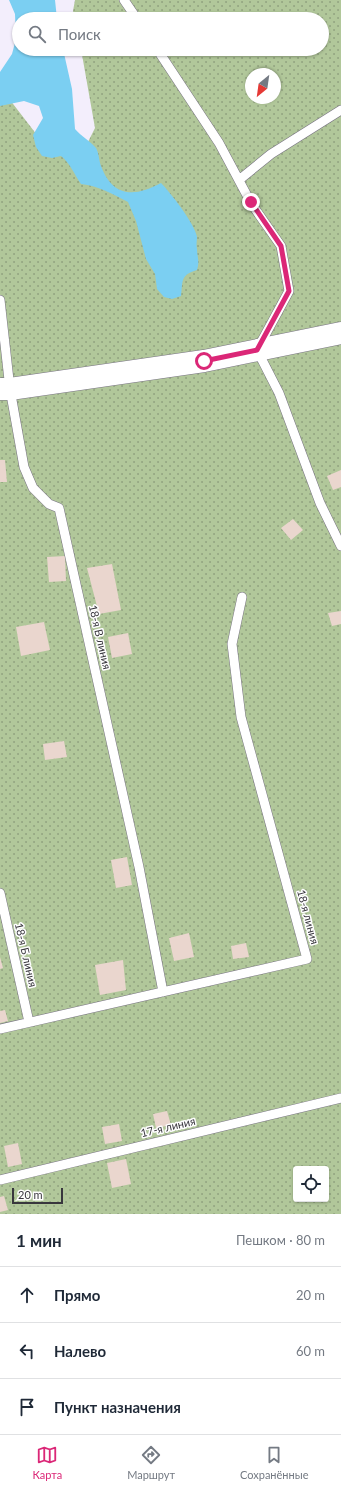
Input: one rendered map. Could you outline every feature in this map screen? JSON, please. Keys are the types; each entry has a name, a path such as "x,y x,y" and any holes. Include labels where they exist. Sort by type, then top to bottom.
{"street":[{"path":"5,389 204,361 341,333"}],"lane":[{"path":"124,0 132,12"},
{"path":"162,56 219,143 251,202 281,246 289,291 257,350 279,394 320,503 341,546"},
{"path":"239,180 271,154 341,110"},
{"name":"18-я В линия","path":"0,300 5,389 24,467 33,488 49,504 59,508 139,867 164,992"},
{"name":"18-я линия","path":"0,1029 307,959 241,718 232,644 242,597"},
{"name":"18-я Б линия","path":"0,893 29,1022"},
{"name":"17-я линия","path":"0,1180 341,1098"}],"green space":[{"path":"75,0 341,0 341,1214 0,1214 0,87 37,135 76,166 95,128 82,56 329,56 329,12 73,11"}],"water":[{"path":"9,0 55,0 56,12 14,12"},
{"path":"12,54 12,56 65,56 72,89 75,129 96,148 101,166 112,184 118,189 126,192 134,192 151,188 161,183 192,224 197,237 198,267 197,270 188,274 183,279 181,296 172,299 164,297 157,289 155,274 146,259 136,221 128,202 100,188 81,184 69,165 61,156 52,158 42,156 36,147 33,135 43,118 39,106 24,101 0,106 0,72"}],"building":[{"path":"0,460 5,460 7,482 0,482"},
{"path":"341,470 341,487 333,490 327,476"},
{"path":"293,519 303,530 291,540 281,528"},
{"path":"65,556 66,581 49,582 47,557"},
{"path":"112,564 121,610 99,614 87,568"},
{"path":"341,611 341,624 332,626 328,613"},
{"path":"44,622 50,650 21,656 16,627"},
{"path":"128,633 132,654 112,658 108,637"},
{"path":"64,741 67,757 45,760 43,744"},
{"path":"127,857 132,885 116,888 111,860"},
{"path":"189,933 194,957 174,961 169,938"},
{"path":"246,943 249,957 233,959 231,946"},
{"path":"0,957 3,968 0,969"},
{"path":"123,960 126,990 100,995 95,965"},
{"path":"5,1010 8,1021 0,1023 0,1011"},
{"path":"167,1111 171,1125 156,1128 153,1114"},
{"path":"119,1124 122,1141 105,1144 102,1127"},
{"path":"18,1143 22,1164 8,1167 4,1146"},
{"path":"126,1159 131,1184 112,1188 107,1163"},
{"path":"4,1196 8,1210 0,1212 0,1197"}],"route":[{"path":"204,361 257,350 289,291 281,246 251,202"}]}
